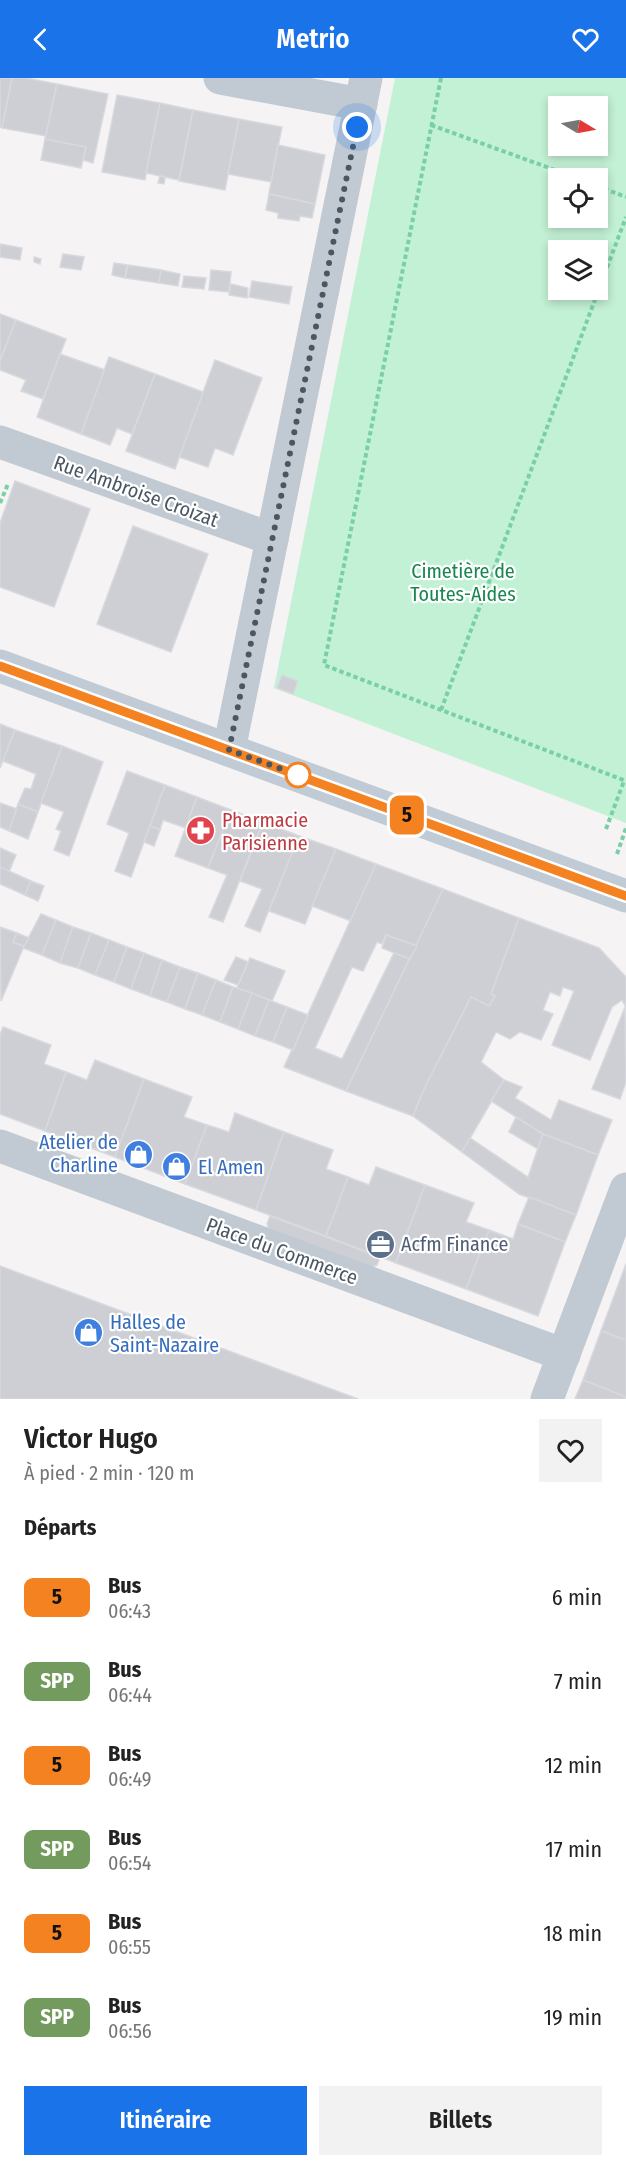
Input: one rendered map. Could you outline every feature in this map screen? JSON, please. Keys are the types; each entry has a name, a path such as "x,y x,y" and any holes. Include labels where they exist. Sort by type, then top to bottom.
{"street":[{"path":"220,78 364,91 229,750"},
{"name":"Rue Ambroise Croizat","path":"0,442 272,539"},
{"path":"0,666 626,896"},
{"name":"Place du Commerce","path":"0,1146 564,1355"},
{"path":"548,1399 626,1189"}],"path":[{"path":"441,78 324,665 625,781 606,829"},
{"path":"431,125 549,168"},
{"path":"608,190 626,196"},
{"path":"441,710 626,218"}],"green space":[{"name":"Cimetière de Toutes-Aides","path":"395,78 626,78 626,823 274,688"}],"building":[{"path":"0,78 12,78 2,128 0,127"},
{"path":"12,78 26,78 57,84 46,136 2,128"},
{"path":"57,84 108,94 93,163 83,160 86,147 45,139"},
{"path":"117,95 160,103 145,180 102,172"},
{"path":"160,103 193,110 179,180 146,173"},
{"path":"193,110 239,119 225,190 179,181"},
{"path":"239,119 282,127 271,182 228,174"},
{"path":"45,139 86,147 81,168 41,160"},
{"path":"278,145 325,155 315,204 269,194"},
{"path":"160,176 165,177 164,184 158,183"},
{"path":"269,194 315,204 312,218 300,216 299,221 278,218 278,213 266,210"},
{"path":"0,244 22,248 20,260 0,257"},
{"path":"63,254 84,257 81,270 60,267"},
{"path":"34,257 41,259 40,264 34,262"},
{"path":"114,263 127,265 125,278 112,275"},
{"path":"128,265 161,270 159,283 125,278"},
{"path":"161,270 180,274 178,286 159,283"},
{"path":"211,270 231,272 229,292 209,290"},
{"path":"184,276 206,278 204,289 182,287"},
{"path":"252,281 292,287 289,304 249,297"},
{"path":"231,284 248,288 247,298 229,295"},
{"path":"0,314 16,320 0,361"},
{"path":"16,320 66,339 43,399 21,391 26,380 0,370 0,361"},
{"path":"60,354 105,370 81,434 37,417"},
{"path":"109,357 155,374 132,434 117,428 110,445 81,434"},
{"path":"215,360 262,378 233,455 215,448 208,467 179,457"},
{"path":"155,374 203,392 175,469 126,451"},
{"path":"15,481 90,509 54,607 0,587 0,523"},
{"path":"133,526 208,554 171,652 97,624"},
{"path":"282,675 298,681 293,694 277,688"},
{"path":"0,724 15,730 0,768"},
{"path":"15,730 62,746 38,812 18,804 25,788 31,789 36,774 3,761"},
{"path":"62,746 103,762 69,856 54,850 61,831 56,829 64,812 41,803"},
{"path":"127,771 165,785 131,877 115,871 129,833 107,824"},
{"path":"165,785 197,797 186,828 163,820 160,830 150,826"},
{"path":"197,797 231,810 208,868 175,856"},
{"path":"0,803 17,809 9,831 0,827"},
{"path":"18,804 38,812 28,839 9,831"},
{"path":"231,810 263,822 223,922 209,917 227,875 208,868"},
{"path":"263,822 299,836 260,932 245,926 262,889 240,881"},
{"path":"150,826 160,830 154,846 144,842"},
{"path":"299,836 336,849 305,924 269,911"},
{"path":"0,848 16,855 9,872 0,867"},
{"path":"336,849 376,864 351,921 312,906"},
{"path":"376,864 443,889 417,946 386,935 382,944 377,942 363,971 352,967 315,1048 342,1059 394,953 410,959 346,1091 284,1067"},
{"path":"0,867 31,881 25,895 0,884"},
{"path":"31,881 44,886 38,901 25,895"},
{"path":"443,889 519,918 491,994 495,996 489,1006 471,997 426,1085 413,1116 346,1091"},
{"path":"41,914 56,920 42,955 23,948"},
{"path":"519,918 599,948 626,977 626,1007 622,1000 612,1007 590,1060 552,1045 574,991 563,987 560,996 550,992 543,1010 553,1014 541,1040 520,1032 510,1039 496,1032 481,1062 504,1080 462,1152 413,1116 426,1085 471,997 489,1006 495,996 491,994"},
{"path":"56,920 73,927 60,963 42,955"},
{"path":"0,927 17,933 13,942 24,946 1,1001"},
{"path":"73,927 91,933 78,968 60,963"},
{"path":"17,933 29,938 24,946 13,942"},
{"path":"91,933 109,940 95,975 78,968"},
{"path":"386,935 417,946 410,959 382,948"},
{"path":"109,940 127,947 114,982 95,975"},
{"path":"127,947 144,953 131,989 114,982"},
{"path":"144,953 162,960 150,996 131,989"},
{"path":"236,957 248,962 238,985 224,980"},
{"path":"250,958 285,971 272,1001 237,988"},
{"path":"162,960 180,967 167,1002 150,996"},
{"path":"180,967 198,973 185,1009 167,1002"},
{"path":"198,973 216,980 202,1015 185,1009"},
{"path":"216,980 233,987 220,1022 202,1015"},
{"path":"233,987 252,993 238,1029 220,1022"},
{"path":"252,993 269,1000 255,1036 238,1029"},
{"path":"269,1000 287,1007 273,1042 255,1036"},
{"path":"287,1007 308,1015 293,1050 273,1042"},
{"path":"625,1007 626,1082 620,1099 592,1089"},
{"path":"3,1027 51,1045 44,1064 66,1072 45,1131 0,1114 0,1035"},
{"path":"95,1060 144,1079 115,1157 45,1131 66,1072 87,1080"},
{"path":"144,1079 192,1097 184,1117 207,1125 185,1184 115,1157"},
{"path":"504,1080 522,1087 515,1098 551,1120 559,1100 612,1120 598,1155 543,1134 491,1101"},
{"path":"235,1113 284,1132 256,1210 185,1184 207,1125 229,1132"},
{"path":"516,1117 543,1134 538,1149 509,1132"},
{"path":"284,1132 333,1150 326,1169 348,1177 326,1236 256,1210"},
{"path":"543,1134 598,1155 576,1215 519,1194 462,1152 470,1138 528,1177"},
{"path":"376,1167 425,1185 396,1263 326,1236 348,1177 369,1185"},
{"path":"425,1185 474,1203 466,1222 489,1230 466,1289 396,1263"},
{"path":"529,1197 576,1215 565,1242 518,1224"},
{"path":"270,1216 380,1257 377,1265 371,1268 269,1229 267,1224"},
{"path":"518,1224 565,1242 538,1316 466,1289 489,1230 513,1239"},
{"path":"626,1264 626,1340 601,1331"},
{"name":"Halles de Saint-Nazaire","path":"0,1266 358,1399 0,1399"},
{"path":"601,1331 626,1340 626,1397 583,1380"},
{"path":"583,1380 626,1397 626,1399 575,1399"}],"bus line":[{"name":"5","path":"0,666 626,896"}],"place":[{"name":"Pharmacie Parisienne","path":"201,831"},
{"name":"Atelier de Charline","path":"139,1154"},
{"name":"El Amen","path":"177,1167"},
{"name":"Acfm Finance","path":"380,1244"},
{"name":"Halles de Saint-Nazaire","path":"89,1333"}],"route":[{"path":"298,775 304,777 229,750 357,127"}]}
